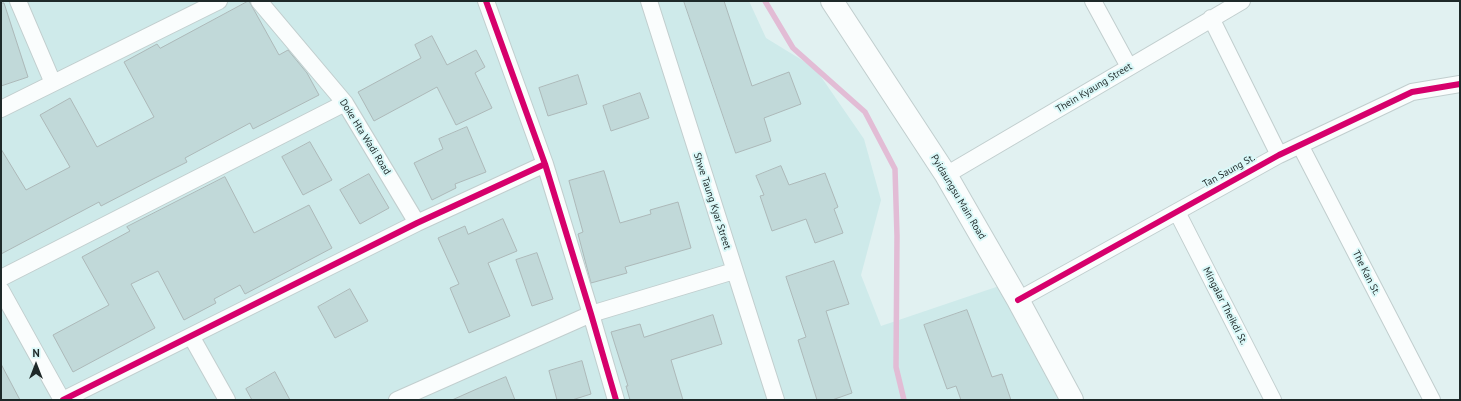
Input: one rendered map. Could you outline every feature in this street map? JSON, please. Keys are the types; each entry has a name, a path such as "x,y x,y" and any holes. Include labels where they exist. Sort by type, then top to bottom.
{"main road":[{"name":"Pyidaungsu Main Road","path":"832,1 946,175 1018,300 1072,400"}],"street":[{"path":"18,1 53,82"},
{"path":"1,109 219,1"},
{"name":"Doke Hta Wadi Road","path":"259,1 345,104 417,223"},
{"path":"486,1 545,164 616,400"},
{"name":"Shwe Taung Kyar Street","path":"649,1 776,400"},
{"path":"1093,1 1129,67"},
{"name":"Thein Kyaung Street","path":"946,175 1242,1"},
{"path":"1211,18 1279,155"},
{"name":"Tan Saung St.","path":"1018,300 1279,155 1412,92 1460,84"},
{"path":"1,278 345,104"},
{"name":"The Kan St.","path":"1300,145 1432,400"},
{"path":"1,290 62,400 417,223 545,164"},
{"name":"Mingalar Theikdi St.","path":"1177,212 1273,400"},
{"path":"398,400 591,314 734,271"},
{"path":"190,336 227,400"}],"shaded area":[{"path":"1,1 749,1 766,38 815,68 864,139 881,200 861,275 881,326 1008,283 1072,400 1,400"}],"building":[{"path":"249,1 279,55 288,50 307,73 319,95 253,129 250,123 185,158 187,162 101,206 99,202 1,254 1,149 26,190 70,167 40,115 70,98 97,147 154,117 124,62 157,44 160,48"},
{"path":"684,1 724,1 752,86 789,72 801,104 764,118 771,141 736,153"},
{"path":"1,3 4,3 28,77 1,86"},
{"path":"432,36 447,65 476,50 485,67 475,73 492,108 456,125 437,87 374,121 358,92 421,58 415,45"},
{"path":"578,75 587,104 548,116 539,88"},
{"path":"640,93 649,118 611,131 603,106"},
{"path":"467,127 486,172 455,184 456,188 432,200 414,163 443,149 439,139"},
{"path":"310,142 332,180 303,195 282,157"},
{"path":"781,166 789,185 825,173 838,207 834,209 843,233 815,243 806,219 772,231 760,196 764,195 756,176"},
{"path":"604,171 620,223 651,214 650,210 678,202 691,248 625,267 627,273 591,283 578,234 583,232 569,181"},
{"path":"369,174 389,208 360,224 340,190"},
{"path":"225,177 254,233 309,205 332,248 245,294 240,285 214,299 216,303 184,320 158,271 131,284 155,328 73,372 53,335 109,305 82,257 130,231 127,227"},
{"path":"503,219 517,251 488,263 510,316 469,333 450,288 459,284 438,238 465,226 468,234"},
{"path":"537,253 553,299 532,306 516,260"},
{"path":"834,261 849,304 826,311 852,393 832,400 817,400 798,340 806,337 786,277"},
{"path":"350,289 368,321 335,338 318,307"},
{"path":"967,310 992,377 1002,374 1011,400 961,400 956,386 947,389 924,325"},
{"path":"713,315 722,344 671,360 683,400 630,400 626,386 628,386 611,332 640,324 644,337"},
{"path":"582,361 591,394 572,400 557,400 549,371"},
{"path":"1,364 20,400 1,400"},
{"path":"275,372 290,400 252,400 246,389"},
{"path":"506,377 515,400 452,400 479,388"}],"waterway":[{"path":"765,1 793,48 865,112 895,169 897,236 896,367 904,400"}],"cycle path":[{"path":"486,1 545,164 616,400"},
{"path":"1018,300 1279,155 1412,92 1460,84"},
{"path":"63,400 417,223 545,164"}]}
